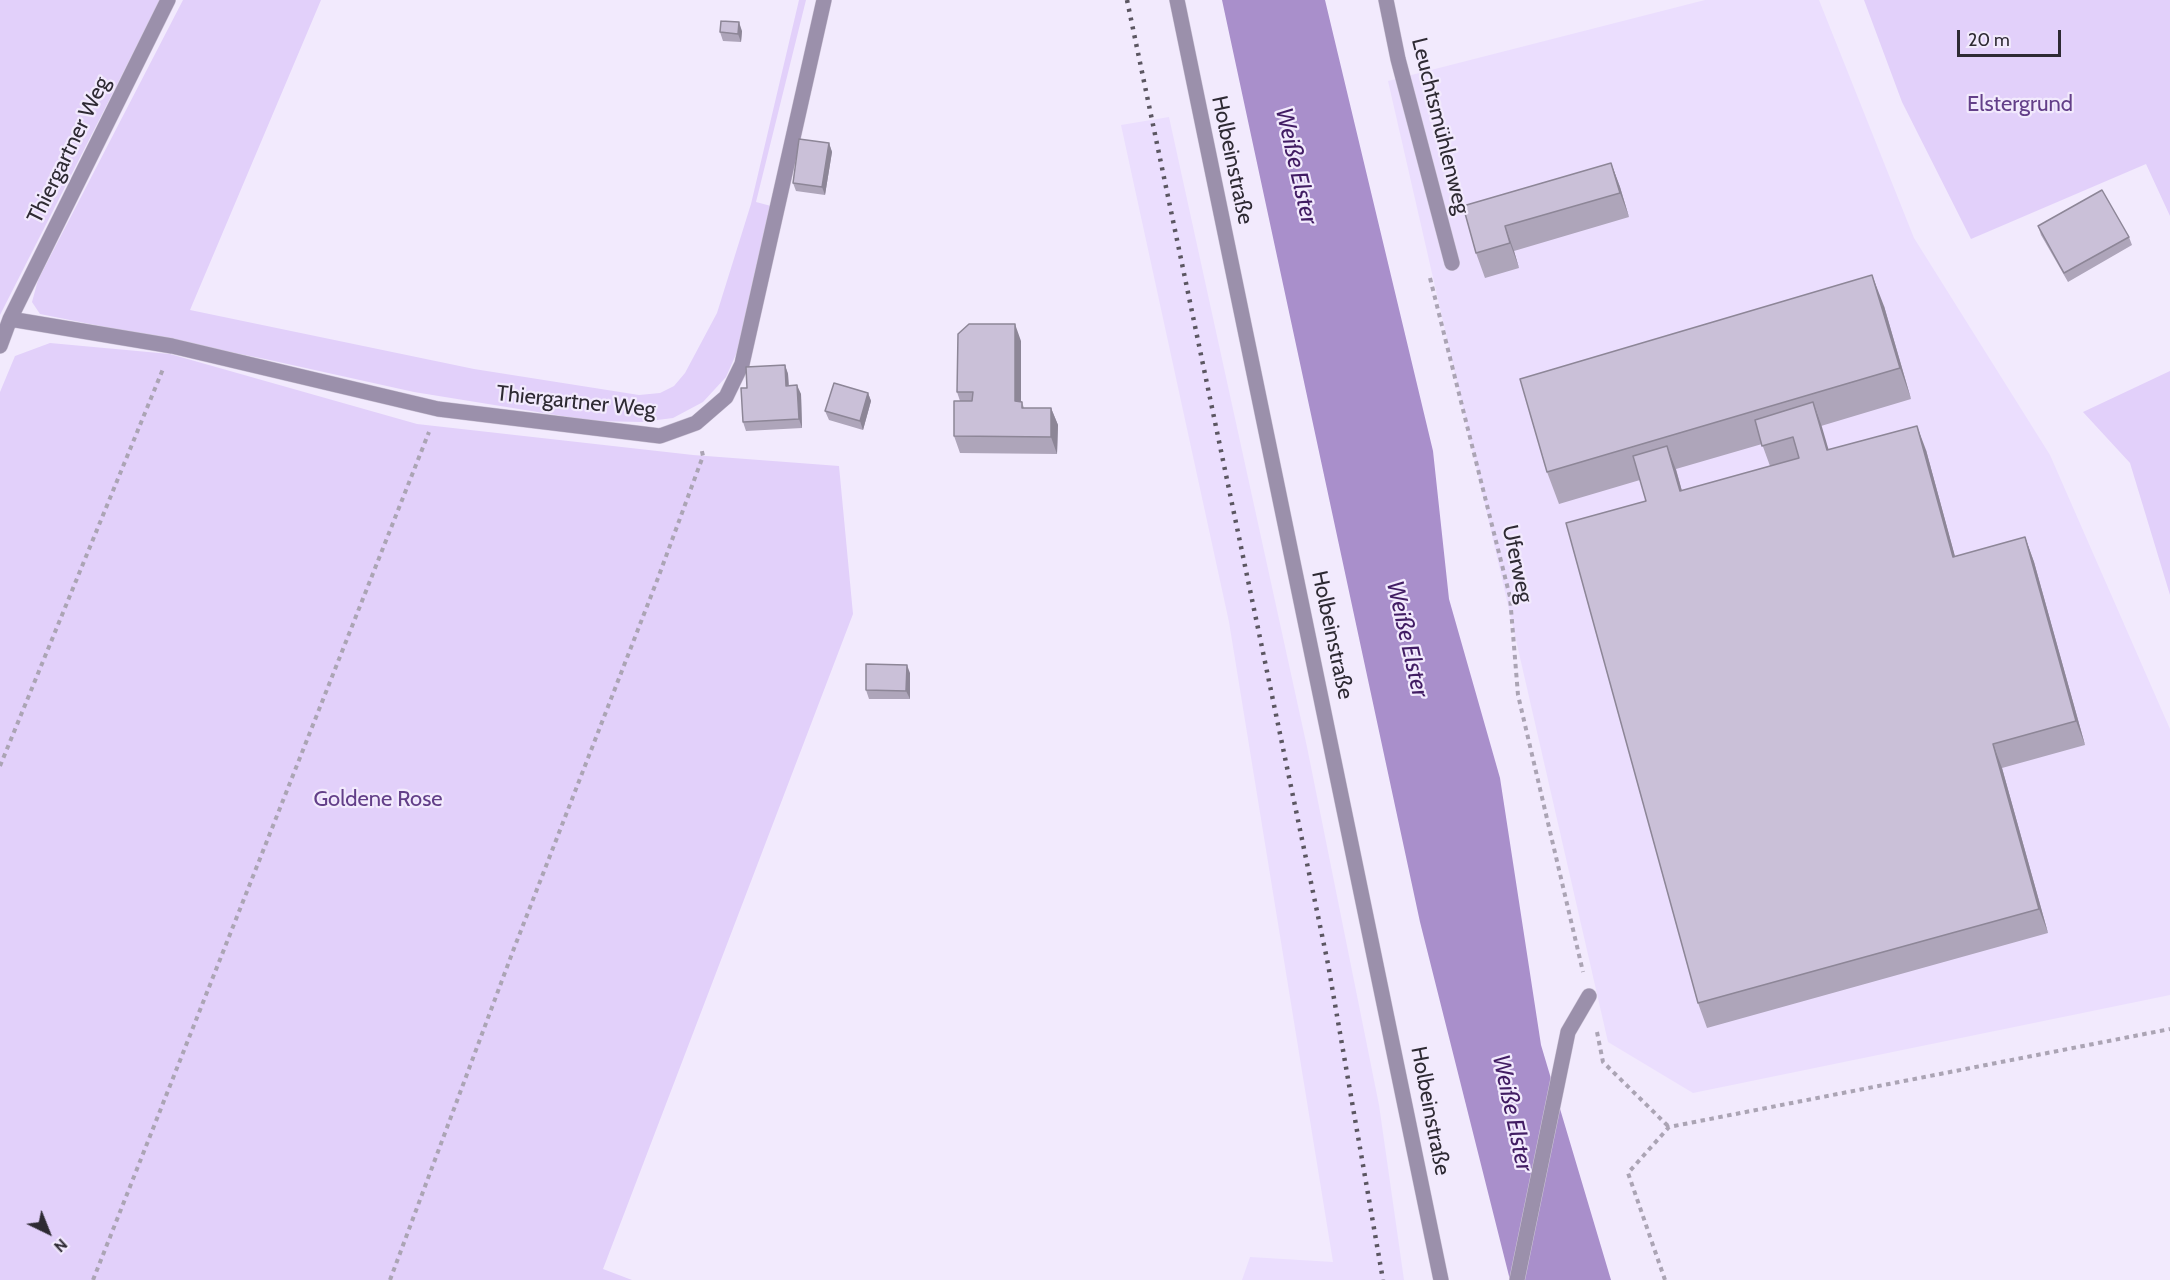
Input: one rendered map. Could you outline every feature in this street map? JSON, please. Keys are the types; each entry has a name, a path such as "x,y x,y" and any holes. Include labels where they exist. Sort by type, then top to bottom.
{"street":[{"name":"Thiergartner Weg","path":"0,346 10,320 168,0"},
{"name":"Thiergartner Weg","path":"10,320 172,346 438,409 660,436 696,423 726,397 742,364 824,0"},
{"name":"Holbeinstraße","path":"1177,0 1441,1280"},
{"name":"Leuchtsmühlenweg","path":"1386,0 1398,59 1452,263"},
{"path":"1517,1280 1568,1032 1589,996"}],"path":[{"name":"Uferweg","path":"1428,270 1510,597 1518,695 1603,1062 1669,1127"},
{"path":"0,765 172,346"},
{"path":"93,1280 438,409"},
{"path":"390,1280 703,456 696,423"},
{"path":"1665,1280 1628,1173 1669,1127 2170,1029"}],"shaded area":[{"path":"1705,0 1819,0 1914,238 2050,455 2170,729 2170,995 1693,1093 1608,1042 1388,81"},
{"path":"1169,117 1307,747 1379,1105 1404,1280 1242,1280 1250,1257 1333,1262 1229,622 1121,125"}],"green space":[{"path":"0,0 160,0 0,315"},
{"path":"183,0 321,0 190,310 474,369 639,395 660,393 674,386 685,373 717,313 751,204 799,0 806,0 756,202 771,206 741,343 726,377 703,402 673,418 642,422 593,421 414,392 265,359 40,314 32,302 38,280"},
{"name":"Elstergrund","path":"1864,0 2170,0 2170,216 2146,164 1971,239 1902,102"},
{"name":"Goldene Rose","path":"50,343 170,354 417,424 693,455 839,466 853,614 603,1269 632,1280 0,1280 0,392 15,356"},
{"path":"2170,371 2170,595 2130,463 2083,412"}],"water":[{"name":"Weiße Elster","path":"1222,0 1325,0 1433,451 1449,599 1500,778 1541,1045 1611,1280 1510,1280 1420,922"}],"building":[{"path":"721,21 739,22 738,34 720,32"},
{"path":"799,139 829,143 822,187 793,183"},
{"path":"1611,163 1620,193 1505,226 1510,243 1476,253 1463,206"},
{"path":"2102,190 2129,237 2064,273 2038,226"},
{"path":"1872,275 1900,368 1547,472 1520,379"},
{"path":"969,324 1015,324 1015,401 1022,402 1022,408 1051,408 1051,437 954,436 954,401 972,401 973,392 957,392 958,334"},
{"path":"785,365 786,386 797,385 799,419 743,422 741,388 747,388 746,367"},
{"path":"834,383 868,393 860,421 825,411"},
{"path":"1813,402 1827,450 1917,426 1953,557 2025,537 2076,721 1993,744 2039,909 1698,1003 1566,523 1646,501 1633,456 1667,446 1680,491 1799,458 1793,437 1762,446 1755,420"},
{"path":"866,664 907,665 906,691 866,690"}],"railway":[{"path":"1127,0 1328,964 1383,1280"}]}
